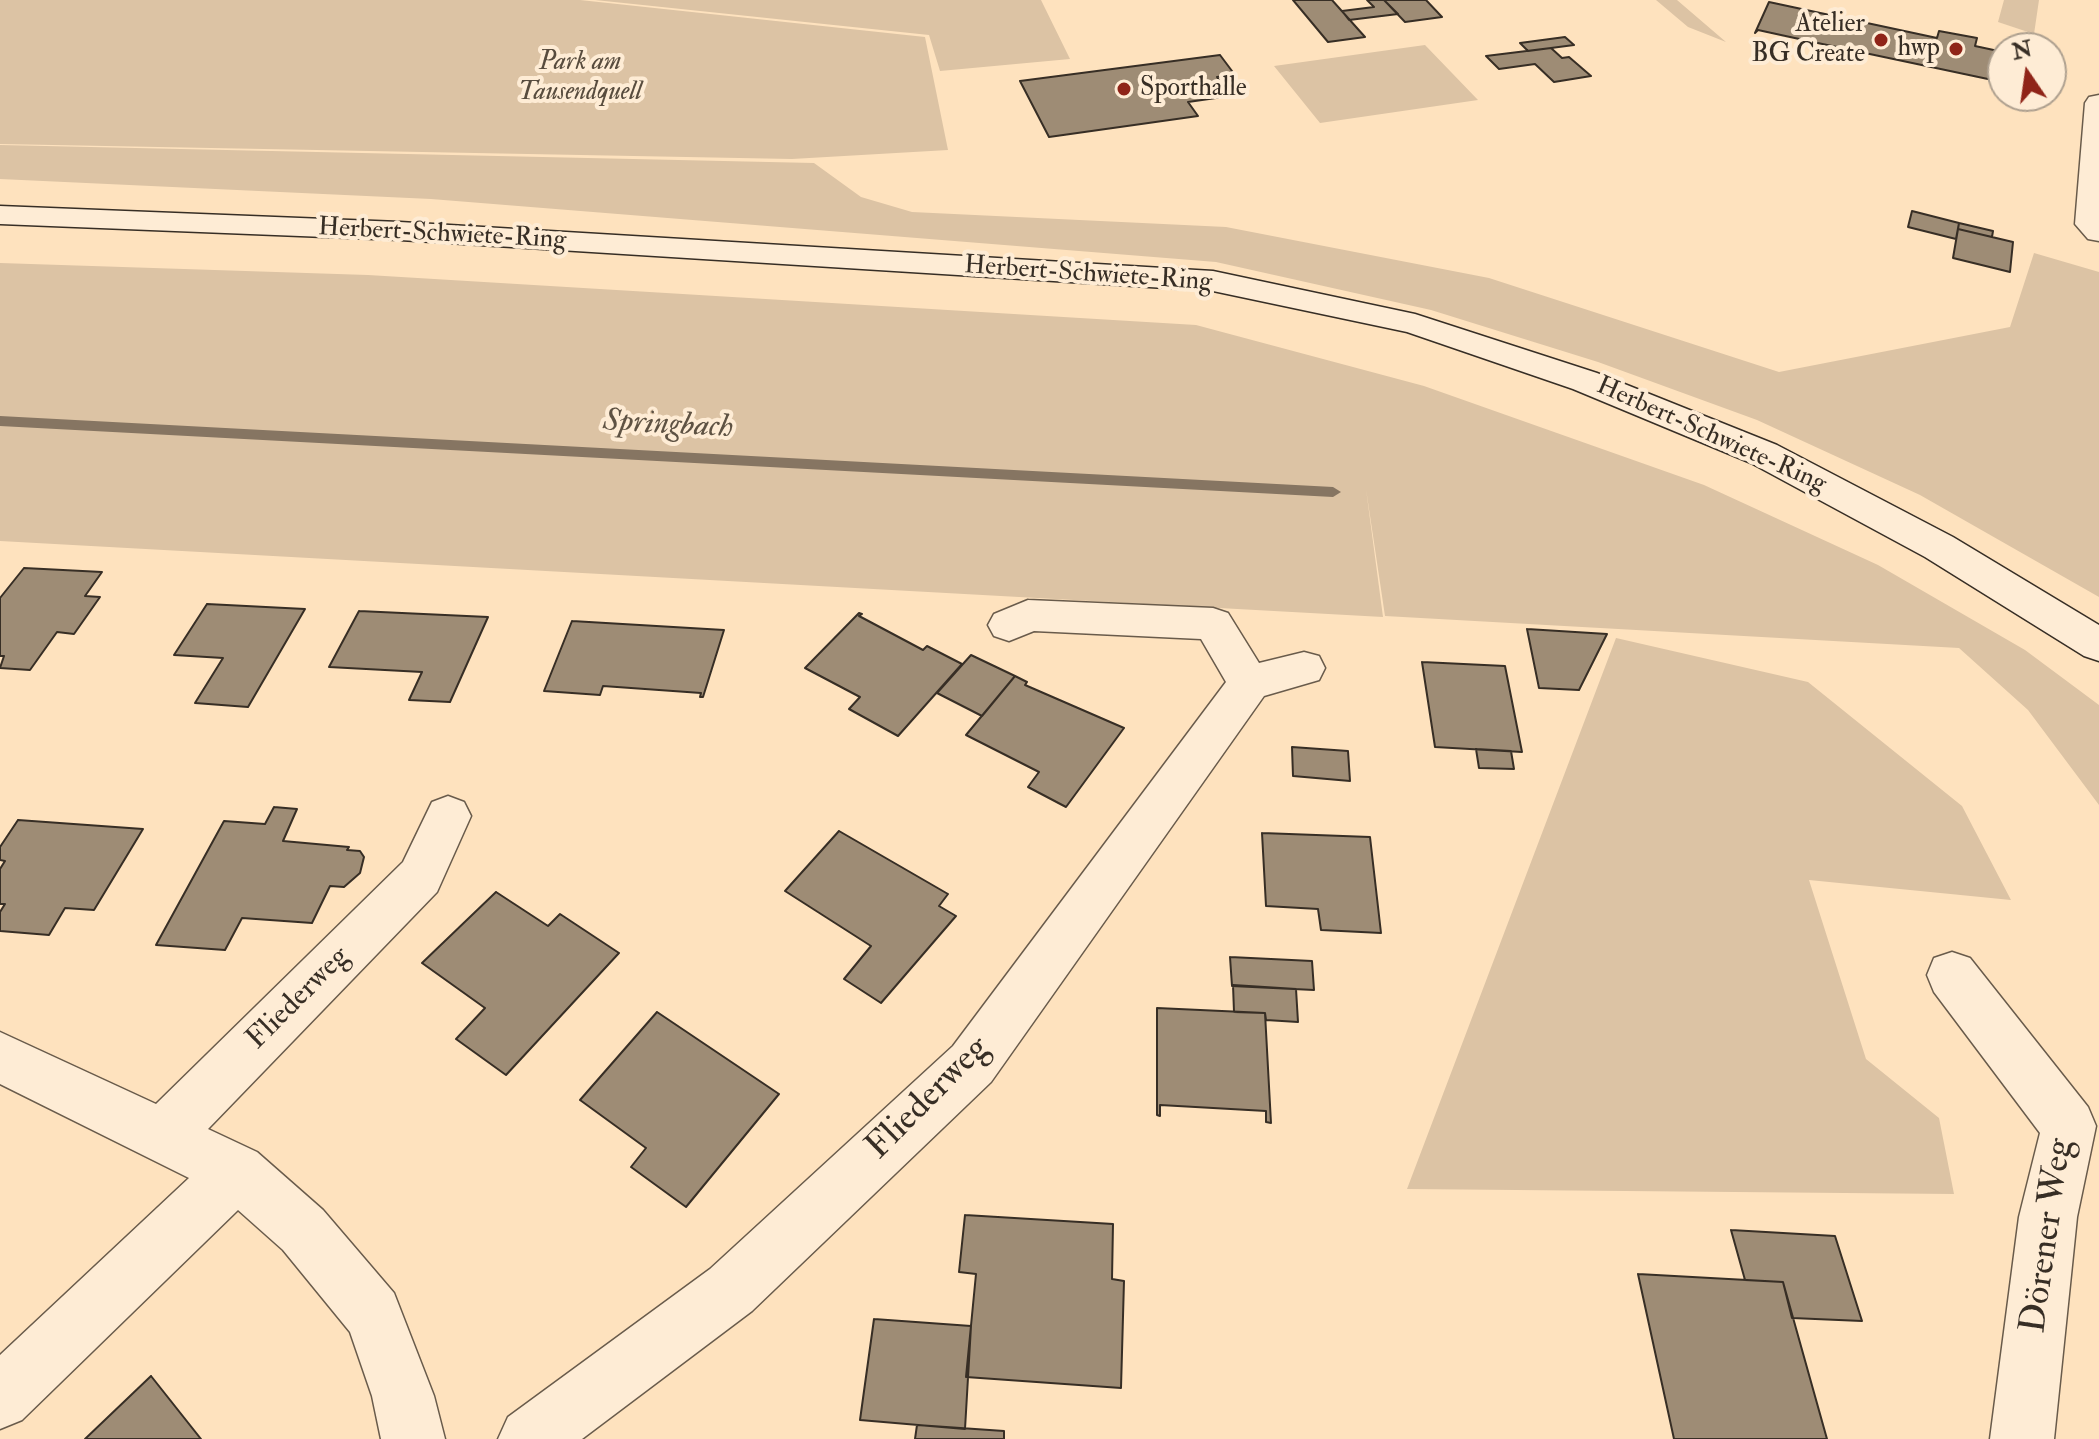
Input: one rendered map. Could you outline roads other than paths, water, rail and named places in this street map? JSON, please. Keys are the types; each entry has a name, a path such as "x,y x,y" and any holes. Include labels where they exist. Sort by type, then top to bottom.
{"street":[{"path":"2099,103 2090,224 2099,232"},
{"name":"Herbert-Schwiete-Ring","path":"0,215 400,231 1213,281 1415,324 1585,381 1764,454 1939,547 2099,645"},
{"path":"1009,625 1028,615 1213,624 1249,683 1304,668"},
{"name":"Fliederweg","path":"530,1439 731,1290 972,1064 1249,683"},
{"name":"Fliederweg","path":"165,1134 420,877 448,816"},
{"name":"Dörener Weg","path":"1952,975 2069,1126 2048,1217 2022,1439"},
{"path":"0,1057 165,1134 237,1172 303,1230 373,1314 403,1396 413,1439"},
{"path":"0,1398 237,1172"}],"waterway":[{"name":"Springbach","path":"0,421 1333,492"}],"place":[{"name":"Atelier BG Create","path":"1881,40"},
{"name":"hwp","path":"1956,49"},
{"name":"Sporthalle","path":"1124,89"}],"park label":[{"name":"Park am Tausendquell","path":"580,78"}]}
